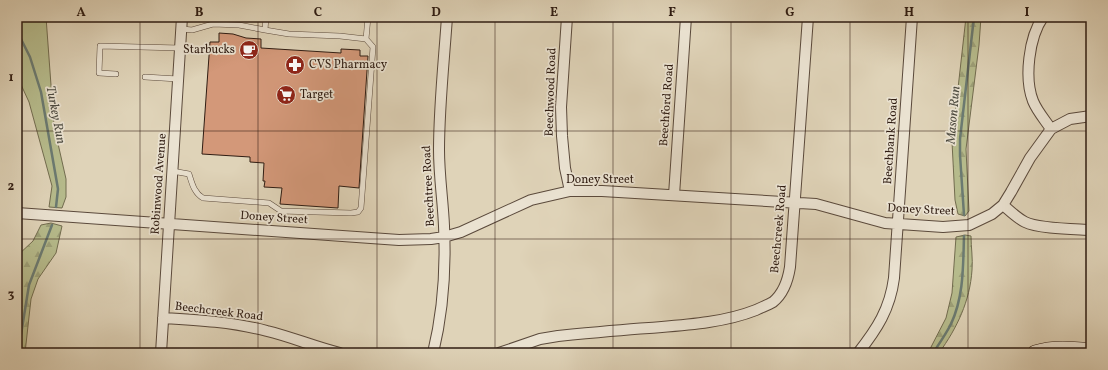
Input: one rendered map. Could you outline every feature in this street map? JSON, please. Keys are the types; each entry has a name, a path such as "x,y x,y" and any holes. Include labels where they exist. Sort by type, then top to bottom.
{"street":[{"name":"Robinwood Avenue","path":"161,353 182,17"},
{"name":"Beechtree Road","path":"433,353 441,309 444,273 444,238 439,152 447,17"},
{"name":"Beechwood Road","path":"567,17 561,107 565,168 570,191"},
{"name":"Beechford Road","path":"674,196 686,17"},
{"name":"Beechcreek Road","path":"498,353 540,339 558,336 688,324 733,318 764,307 780,294 788,277 808,17"},
{"name":"Beechbank Road","path":"858,353 879,324 892,292 912,17"},
{"path":"1043,17 1033,41 1030,60 1029,90 1033,102 1051,129"},
{"name":"Doney Street","path":"17,213 399,240 432,239 444,238 461,232 532,200 570,191 602,191 816,204 885,223 943,227 969,225 992,214 1003,205 1030,158 1051,129 1070,119 1091,116"},
{"path":"1003,205 1012,214 1026,223 1091,230"},
{"name":"Beechcreek Road","path":"163,318 239,325 267,331 340,353"},
{"path":"1035,353 1049,349 1091,351"}],"lane":[{"path":"214,17 214,24"},
{"path":"265,30 266,17"},
{"path":"366,39 368,17"},
{"path":"172,171 189,174 193,187 198,195 203,198 269,203 281,211 350,213 358,212 362,208 373,47 366,39 340,36 289,34 240,26 214,24 192,30 182,29"},
{"path":"116,74 99,73 100,46 180,48"},
{"path":"145,77 178,79"}],"green space":[{"path":"17,17 46,17 54,126 66,179 66,197 62,208 49,207 52,186 29,102 17,76"},
{"path":"966,17 981,17 966,149 969,211 965,216 958,214 955,200 952,142"},
{"path":"51,223 62,226 56,253 38,279 31,299 25,353 17,353 17,256 33,241 41,225"},
{"path":"965,235 971,236 972,270 969,293 957,324 939,353 926,353 930,349 946,318 952,293 956,237"}],"building":[{"name":"Target","path":"219,33 261,39 261,48 341,53 341,49 360,50 360,56 368,56 359,188 339,186 338,208 280,204 282,188 264,187 264,163 250,162 250,157 202,154 210,42 219,42"}],"waterway":[{"name":"Mason Run","path":"964,215 960,139 974,17"},
{"name":"Turkey Run","path":"17,31 30,57 41,92 58,189 56,207"},
{"name":"Turkey Run","path":"18,353 29,285 52,225"},
{"name":"Mason Run","path":"933,353 951,324 961,292 964,236"}],"place":[{"name":"Starbucks","path":"249,50"},
{"name":"CVS Pharmacy","path":"295,65"},
{"name":"Target","path":"286,95"}]}
